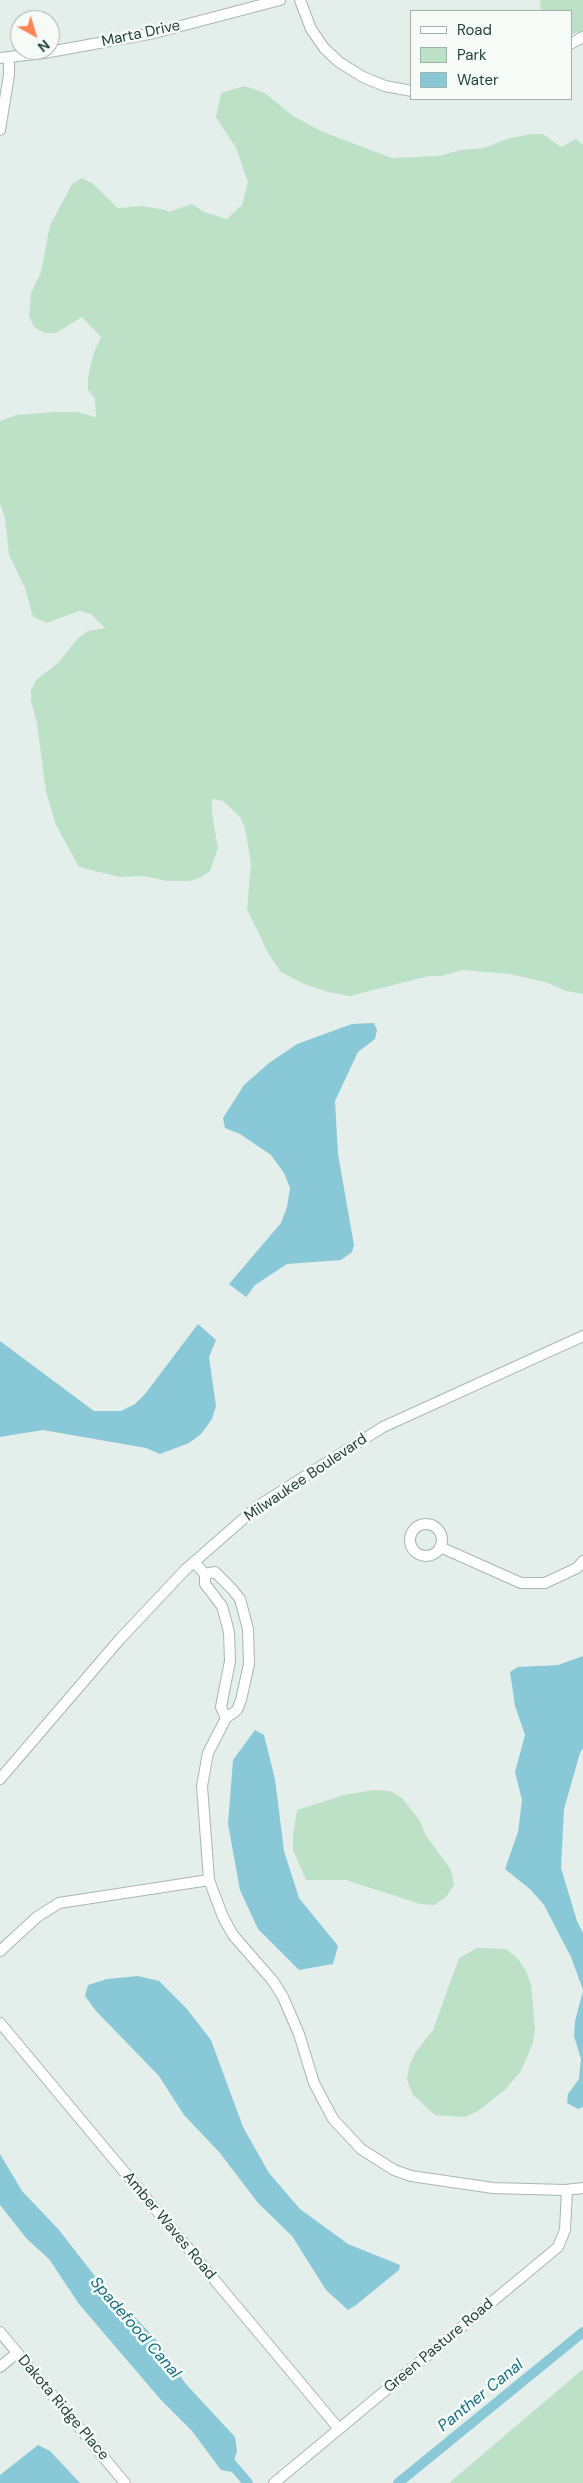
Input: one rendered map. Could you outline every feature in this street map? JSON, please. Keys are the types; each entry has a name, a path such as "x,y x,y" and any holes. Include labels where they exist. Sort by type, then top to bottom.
{"street":[{"name":"Marta Drive","path":"4,57 154,33 280,0"},
{"path":"300,0 311,30 324,48 339,62 363,77 385,86 410,92"},
{"path":"0,130 9,75 4,57"},
{"name":"Milwaukee Boulevard","path":"0,1779 120,1639 194,1562 258,1506 383,1427 583,1336"},
{"path":"440,1547 521,1584 545,1583 581,1568"},
{"path":"194,1562 205,1574 205,1584 217,1597 230,1632 230,1661 221,1707 226,1718"},
{"path":"205,1574 215,1572 240,1599 248,1629 250,1648 249,1664 241,1700 237,1710 226,1718 208,1753 202,1786 209,1880 223,1917 233,1934 273,1981 283,1997 323,2102 345,2134 361,2149 394,2170 432,2181 493,2188 567,2190 583,2188"},
{"path":"230,1661 249,1664"},
{"path":"0,1951 37,1917 59,1903 209,1880"},
{"name":"Amber Waves Road","path":"0,2023 339,2429"},
{"name":"Green Pasture Road","path":"274,2483 558,2247 566,2230 567,2190"},
{"name":"Dakota Ridge Place","path":"0,2332 125,2483"},
{"path":"0,2367 17,2353"}],"green space":[{"path":"540,0 583,0 583,31 573,34 573,10 541,10"},
{"path":"244,86 265,93 293,116 323,132 392,158 439,156 460,150 484,148 507,139 531,134 543,134 561,147 576,139 583,145 583,994 566,991 545,982 510,974 463,970 441,976 429,976 350,996 328,992 304,984 281,972 268,953 247,909 251,863 245,828 240,817 223,801 212,799 212,813 218,848 210,871 200,878 189,881 167,881 144,876 120,877 79,867 56,825 46,792 37,723 31,701 31,690 36,680 59,662 78,638 88,631 105,628 91,614 79,611 47,623 33,617 25,588 9,555 5,518 0,504 0,421 17,415 54,412 77,412 96,417 95,399 88,390 88,378 93,355 101,337 82,317 56,333 45,333 34,327 29,316 31,293 41,272 50,225 72,184 82,178 92,183 118,208 142,206 168,212 192,204 204,212 227,219 242,205 248,182 236,148 216,117 221,93"},
{"path":"374,1790 390,1791 402,1798 420,1821 425,1834 451,1870 454,1885 446,1897 434,1905 420,1904 346,1880 306,1880 293,1850 297,1810 344,1795"},
{"path":"477,1948 506,1949 518,1959 526,1971 531,1984 535,2029 533,2043 521,2071 506,2089 478,2111 465,2117 435,2115 413,2095 407,2080 409,2066 415,2053 433,2030 459,1958"},
{"path":"583,2369 583,2483 449,2483"}],"water":[{"path":"374,1023 377,1030 375,1039 358,1052 335,1101 338,1154 354,1245 352,1252 341,1260 287,1264 255,1285 246,1297 229,1284 281,1223 287,1207 290,1188 284,1173 271,1155 240,1134 225,1128 223,1118 244,1085 269,1063 297,1044 352,1024"},
{"path":"198,1324 216,1340 209,1357 216,1406 212,1419 201,1434 189,1443 160,1454 146,1448 43,1430 0,1437 0,1341 94,1411 121,1411 135,1404 145,1394"},
{"path":"583,1656 583,1748 564,1809 561,1868 577,1921 583,1933 583,1990 571,1957 544,1905 531,1890 505,1869 518,1832 522,1800 515,1772 525,1735 515,1706 510,1672 518,1667 558,1665"},
{"path":"255,1730 264,1735 275,1779 284,1851 299,1898 338,1946 333,1964 299,1970 258,1929 240,1890 228,1824 233,1760"},
{"path":"138,1976 159,1981 186,2008 211,2040 243,2127 269,2173 300,2209 348,2244 400,2265 399,2270 356,2305 348,2310 326,2290 292,2236 258,2203 220,2153 184,2115 159,2076 96,2011 85,1996 88,1985 107,1979"},
{"path":"583,1991 583,2107 578,2109 567,2103 568,2094 579,2079 581,2059 574,2036 575,2021"},
{"path":"0,2154 22,2191 59,2230 112,2298 135,2317 158,2342 185,2383 235,2437 237,2451 231,2472 221,2470 192,2431 161,2400 79,2304 49,2259 27,2239 0,2205"},
{"path":"38,2445 50,2451 80,2483 0,2483 0,2475"}],"waterway":[{"name":"Panther Canal","path":"398,2483 583,2332"},
{"name":"Spadefood Canal","path":"224,2455 248,2483"}]}
